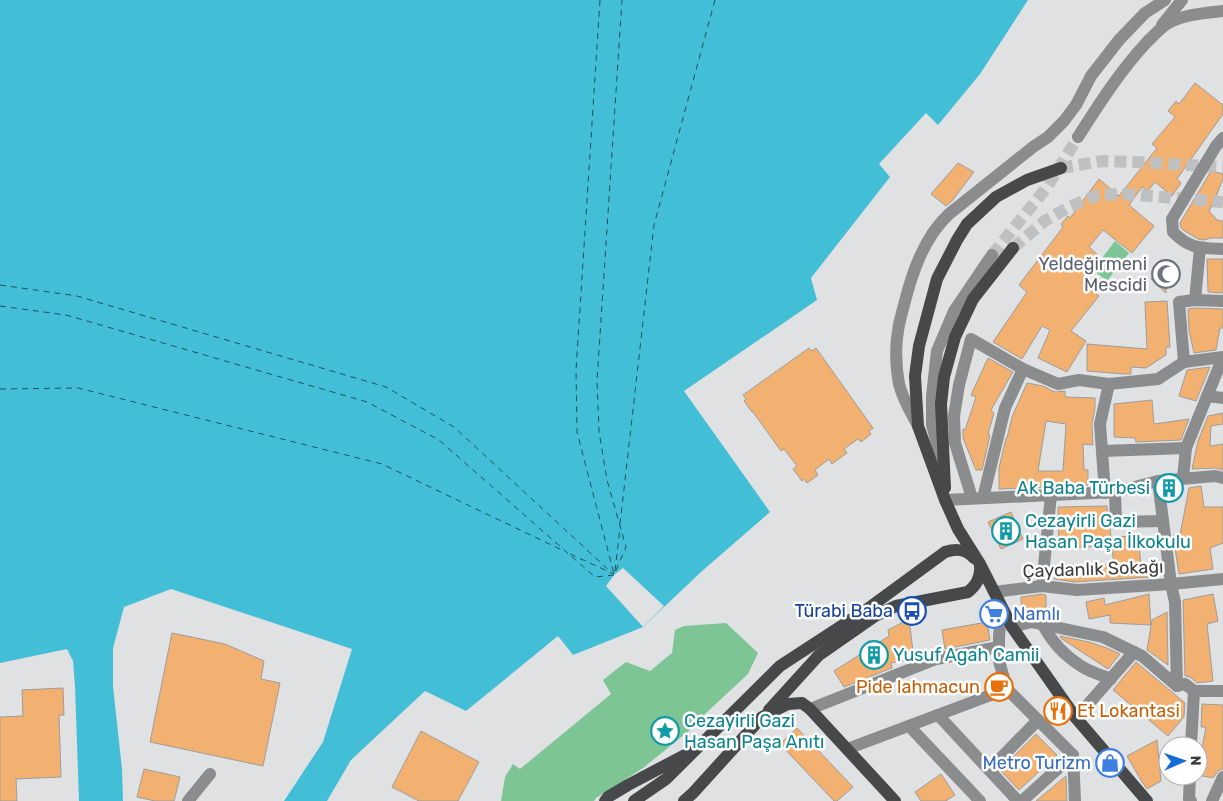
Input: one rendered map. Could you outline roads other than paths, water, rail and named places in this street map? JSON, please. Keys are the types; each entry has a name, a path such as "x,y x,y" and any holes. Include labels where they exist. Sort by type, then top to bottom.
{"main road":[{"path":"1061,168 1027,180 1009,189 967,224 957,240 937,279 919,346 915,376 918,426 945,500 958,529 980,564 1012,627 1076,718 1142,799"},
{"path":"945,500 941,404 944,377 954,337 973,299 1013,248"},
{"path":"945,552 958,529"},
{"path":"634,801 666,780 780,666 866,610 945,552 954,549 963,550 972,555 980,564 979,580 974,588 968,592 896,606 875,616 819,655 688,798"},
{"path":"762,717 788,704 802,703 810,709 895,801"},
{"path":"605,801 628,785 696,750"}],"street":[{"path":"918,426 904,400 899,384 896,362 898,330 914,271 931,237 940,223 950,214 1053,132 1064,121 1076,104 1091,76 1120,40 1145,13 1165,0"},
{"path":"1078,136 1105,94 1182,0"},
{"path":"1156,33 1169,23 1190,15 1223,11"},
{"path":"1223,138 1216,146 1172,219 1173,232 1183,242 1200,248 1223,249"},
{"path":"1195,300 1200,248"},
{"path":"944,474 932,425 932,396 937,352 954,311 992,255"},
{"path":"1184,362 1179,302 1195,300 1223,301"},
{"path":"978,498 955,443 954,434 954,416 959,385 971,339 1023,369 1058,384 1079,380 1109,384 1158,379 1184,362 1223,357 1186,448 1183,478"},
{"path":"978,498 1005,408 1023,369"},
{"path":"1109,384 1100,424 1102,451 1116,522 1163,521"},
{"path":"1207,396 1223,398"},
{"path":"1102,451 1186,448"},
{"path":"945,500 1110,492 1183,478 1215,476 1223,478"},
{"path":"1158,482 1175,602 1177,686"},
{"path":"1042,586 1051,495"},
{"name":"Çaydanlık Sokağı","path":"994,592 1042,586 1077,590 1223,579"},
{"path":"1002,609 999,661 1007,689 1073,755 1075,801"},
{"path":"1012,627 1031,622 1103,637 1142,656 1177,686"},
{"path":"1043,625 1049,637 1082,667 1111,679"},
{"path":"810,709 936,659 999,647"},
{"path":"1076,718 1134,652"},
{"path":"1177,686 1186,684 1194,691 1223,691"},
{"path":"847,749 1007,689"},
{"path":"1192,736 1194,691"},
{"path":"938,715 1018,801"},
{"path":"989,770 1038,720"},
{"path":"909,726 980,801"},
{"path":"1022,801 1073,755"},
{"path":"188,801 210,774"},
{"path":"1212,801 1223,778"},
{"path":"1189,786 1188,799 1191,801"}],"water":[{"path":"0,0 1028,0 980,74 938,125 926,113 879,164 890,177 811,278 817,300 684,391 770,512 701,572 643,627 573,655 558,636 466,711 425,691 351,760 327,801 284,801 323,742 352,649 171,589 124,607 113,648 113,686 122,769 123,801 79,801 75,686 73,661 67,649 0,663"}],"tunnel":[{"path":"992,255 1047,187 1078,137"},
{"path":"1061,168 1102,161 1223,167"},
{"path":"1013,248 1046,220 1071,206 1098,195 1124,194 1223,202"}],"place":[{"name":"Yeldeğirmeni Mescidi","path":"1166,274"},
{"name":"Ak Baba Türbesi","path":"1169,488"},
{"name":"Cezayirli Gazi Hasan Paşa İlkokulu","path":"1006,531"},
{"name":"Türabi Baba","path":"912,611"},
{"name":"Namlı","path":"994,614"},
{"name":"Yusuf Agah Camii","path":"874,655"},
{"name":"Pide lahmacun","path":"999,687"},
{"name":"Et Lokantasi","path":"1058,711"},
{"name":"Cezayirli Gazi Hasan Paşa Anıtı","path":"665,731"},
{"name":"Metro Turizm","path":"1110,763"}]}
